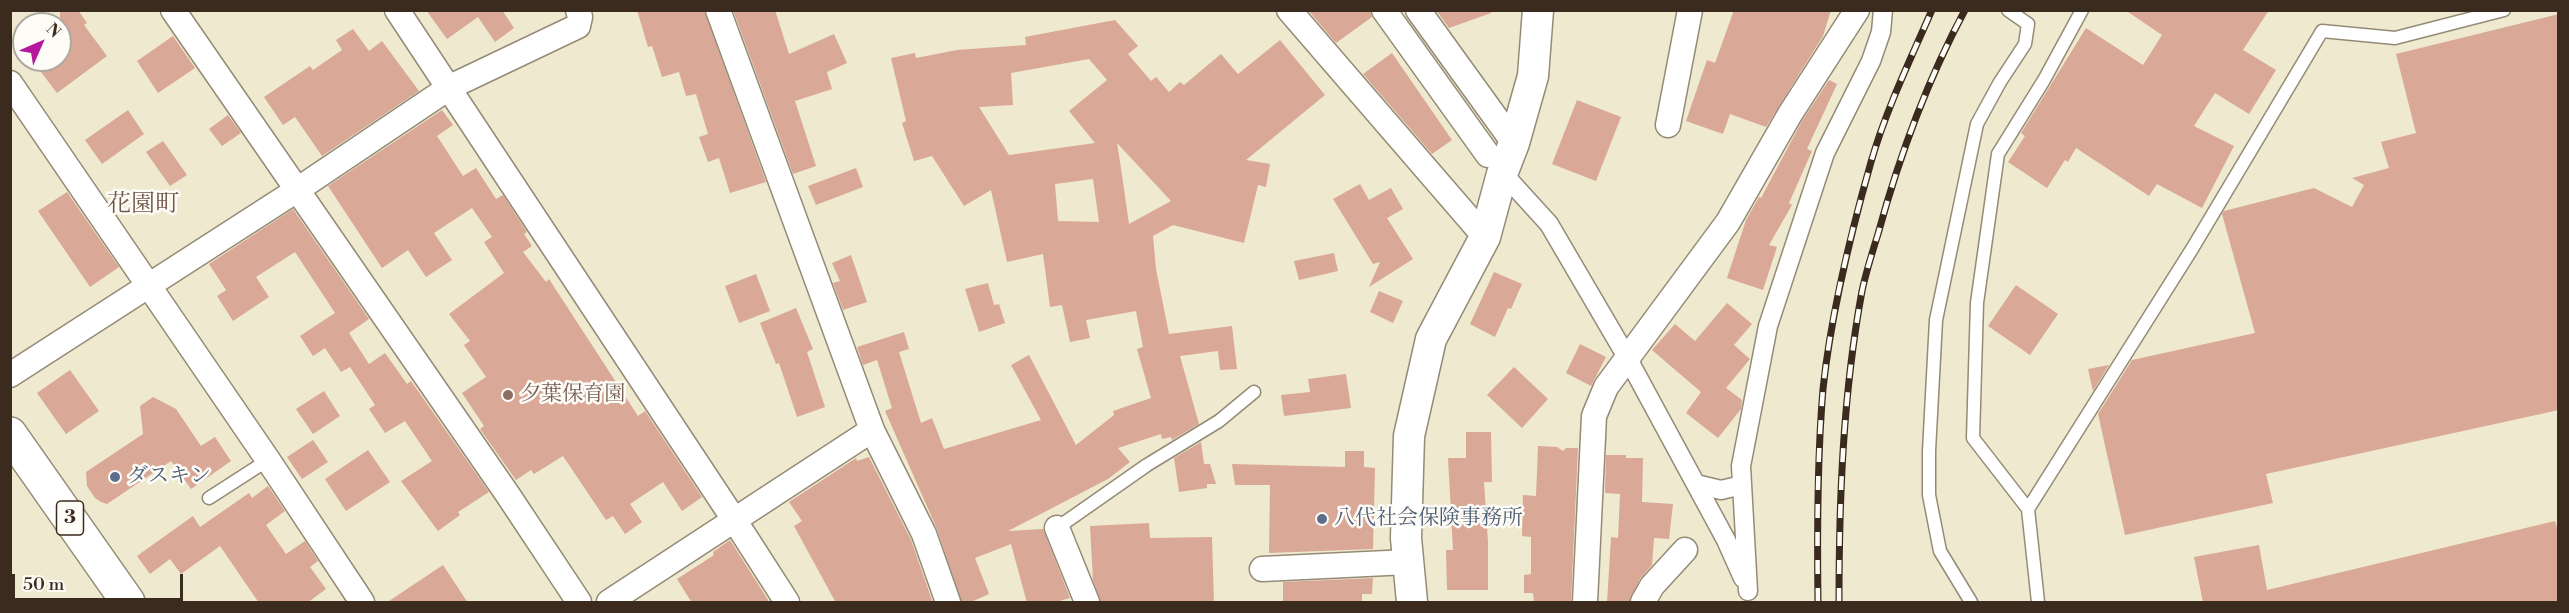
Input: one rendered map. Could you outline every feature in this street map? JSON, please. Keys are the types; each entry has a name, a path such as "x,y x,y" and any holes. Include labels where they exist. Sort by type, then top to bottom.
{"highway":[{"name":"3","path":"10,434 128,603"},
{"name":"3","path":"10,470 101,603"}],"street":[{"path":"172,10 501,485 579,603"},
{"path":"397,10 450,87 787,603"},
{"path":"718,10 872,430 924,534 948,603"},
{"path":"1289,10 1485,237"},
{"path":"1384,10 1501,157 1549,224 1628,359 1696,484 1726,540 1750,597"},
{"path":"1418,10 1501,157"},
{"path":"1412,603 1406,503 1409,436 1431,339 1485,237 1501,157 1533,76 1538,10"},
{"path":"1668,125 1690,10"},
{"path":"1585,603 1594,416 1606,387 1728,222 1790,114 1857,10"},
{"path":"1750,597 1741,466 1768,327 1826,153 1872,61 1881,32 1883,10"},
{"path":"10,375 297,190 450,87 578,26 584,13"},
{"path":"10,83 268,460 362,603"},
{"path":"609,603 872,430"},
{"path":"1696,484 1721,490 1742,485"},
{"path":"1057,528 1086,603"},
{"path":"1643,603 1652,586 1685,550"},
{"path":"1262,569 1408,562"}],"lane":[{"path":"1971,603 1940,551 1929,495 1936,320 1977,124 2000,82 2025,45 2028,24 2008,10"},
{"path":"2038,603 2028,509 1972,438 1977,303 1998,154 2044,80 2082,10"},
{"path":"2028,509 2192,249 2322,31 2395,38 2504,10"},
{"path":"1057,528 1147,465 1219,421 1254,392"},
{"path":"210,498 268,460"}],"building":[{"path":"60,10 78,10 87,23 84,25 107,56 57,93 41,72 72,72 72,12 60,12"},
{"path":"426,10 502,10 514,28 495,42 478,17 447,39"},
{"path":"637,10 704,10 766,182 730,193 719,158 708,162 699,137 708,134 696,94 686,96 679,72 662,77 652,46 648,47"},
{"path":"733,10 775,10 789,54 834,34 847,63 827,72 832,89 795,101 816,166 793,174"},
{"path":"1308,10 1370,10 1372,17 1336,43"},
{"path":"1436,10 1491,10 1491,13 1449,28"},
{"path":"1734,10 1831,10 1823,36 1766,127 1730,114 1723,134 1686,121 1707,60 1715,63"},
{"path":"2125,10 2269,10 2243,50 2276,70 2249,114 2215,93 2194,126 2234,146 2202,208 2157,184 2149,196 2076,148 2068,162 2065,160 2047,188 2008,162 2025,136 2021,133 2086,28 2143,65 2162,35"},
{"path":"2559,14 2559,410 2266,474 2273,503 2125,535 2098,414 2132,360 2255,333 2222,214 2224,211 2314,188 2352,207 2364,185 2352,178 2389,168 2381,142 2416,133 2396,54"},
{"path":"1115,20 1138,46 1128,54 1151,81 1156,77 1169,92 1180,82 1184,85 1221,54 1238,74 1280,40 1325,95 1246,160 1270,164 1266,187 1258,185 1244,243 1173,225 1153,236 1156,269 1169,334 1232,326 1237,369 1220,370 1218,351 1180,356 1199,424 1172,440 1171,437 1162,439 1161,434 1118,448 1130,462 1108,479 1008,531 1043,529 1070,598 1052,603 1027,603 1011,544 975,558 989,594 969,603 962,603 937,529 885,411 892,408 877,360 863,365 857,347 904,332 909,349 899,352 921,423 932,418 944,449 1041,420 1011,365 1029,355 1076,445 1114,415 1113,411 1151,398 1137,349 1143,347 1136,311 1086,320 1090,338 1070,342 1062,305 1050,307 1043,254 1007,262 991,190 964,206 932,156 914,161 902,123 906,121 891,58 915,53 916,58 957,50 1026,45 1025,37","holes":["1089,59 1107,80 1069,111 1095,143 1009,155 979,107 1013,105 1011,73","1117,143 1171,201 1129,224","1093,179 1099,222 1058,221 1055,184"]},
{"path":"353,29 369,51 382,41 419,91 322,156 295,117 283,125 264,97 310,66 313,70 342,50 336,40"},
{"path":"173,36 195,68 158,93 137,61"},
{"path":"1392,53 1452,140 1432,154 1363,74"},
{"path":"1829,80 1837,84 1807,149 1812,151 1789,203 1792,205 1769,245 1777,247 1763,290 1727,278 1746,220 1759,197 1761,198 1802,121"},
{"path":"1577,100 1621,117 1596,181 1552,164"},
{"path":"128,110 144,134 102,164 85,140"},
{"path":"442,110 453,125 437,136 463,176 476,168 496,199 503,195 527,232 524,234 532,246 523,252 546,282 549,279 638,416 645,411 702,497 682,511 663,482 630,504 642,522 625,534 613,516 606,520 563,456 534,474 531,470 516,480 480,429 484,426 462,393 486,377 464,345 470,341 449,314 504,273 484,242 492,237 472,208 434,233 452,260 426,277 408,250 382,268 328,186"},
{"path":"228,115 241,133 222,146 209,129"},
{"path":"163,141 187,175 170,186 146,152"},
{"path":"856,168 863,187 816,205 808,186"},
{"path":"1360,184 1369,200 1391,188 1403,209 1387,218 1413,259 1369,287 1380,262 1373,264 1333,199"},
{"path":"67,192 119,267 90,287 38,211"},
{"path":"293,209 369,319 349,333 369,364 385,353 407,384 411,381 489,492 458,512 460,515 438,531 401,481 432,461 405,421 385,433 369,409 375,405 350,367 341,372 325,348 313,356 300,336 335,313 295,252 256,277 269,297 233,321 217,296 226,290 209,264"},
{"path":"1334,253 1338,271 1299,280 1294,261"},
{"path":"851,255 867,302 843,310 833,283 840,281 832,263"},
{"path":"1494,272 1522,284 1495,337 1470,324"},
{"path":"756,274 770,311 739,323 725,286"},
{"path":"988,283 994,305 999,304 1005,323 979,332 965,289"},
{"path":"2016,285 2058,314 2030,355 1988,326"},
{"path":"1379,291 1403,301 1393,323 1370,312"},
{"path":"1727,303 1752,324 1734,345 1750,359 1726,388 1742,400 1741,409 1718,438 1686,413 1701,392 1652,350 1675,324 1695,341"},
{"path":"796,308 813,349 807,352 825,407 797,417 779,363 776,364 760,323"},
{"path":"1580,344 1606,357 1591,386 1566,373"},
{"path":"2109,365 2093,391 2088,369"},
{"path":"1514,367 1548,399 1522,428 1487,395"},
{"path":"70,370 99,411 66,434 37,393"},
{"path":"1346,374 1351,408 1284,416 1281,395 1310,392 1308,379"},
{"path":"324,391 340,416 313,434 296,409"},
{"path":"153,397 176,409 201,446 215,437 231,461 191,489 171,461 107,504 101,502 95,498 87,486 86,472 143,434 140,406"},
{"path":"1466,432 1491,432 1492,482 1484,482 1488,590 1447,590 1446,550 1453,550 1448,458 1466,458"},
{"path":"313,440 328,462 302,479 287,457"},
{"path":"1201,442 1204,464 1210,464 1216,484 1207,484 1207,488 1179,492 1174,458"},
{"path":"1538,446 1557,447 1563,451 1566,448 1578,448 1571,601 1534,602 1533,593 1524,593 1524,575 1531,574 1531,537 1522,536 1523,495 1536,496"},
{"path":"368,450 390,482 346,511 325,479"},
{"name":"八代社会保険事務所","path":"1345,451 1364,451 1364,467 1375,468 1373,549 1269,553 1270,485 1235,485 1232,464 1345,467"},
{"path":"1606,455 1643,458 1642,502 1673,504 1669,539 1654,538 1652,565 1640,579 1629,603 1607,603 1611,537 1618,538 1620,494 1605,493"},
{"path":"869,457 911,540 933,603 836,603 794,526 802,521 789,502 856,458 857,461"},
{"path":"268,486 285,511 266,525 286,554 305,541 318,561 310,567 326,589 307,603 259,603 220,546 181,574 170,559 150,574 137,556 193,516 200,527 249,493 252,498"},
{"path":"2555,521 2559,534 2559,603 2203,603 2194,557 2259,545 2267,590"},
{"path":"1149,523 1150,538 1212,537 1214,603 1101,603 1093,580 1090,526"},
{"path":"730,540 770,603 692,603 677,579 714,555 713,552"},
{"path":"443,565 468,603 386,603"},
{"path":"1373,578 1372,594 1362,594 1362,603 1283,603 1283,582"}],"railway":[{"path":"1818,602 1821,416 1826,360 1836,303 1877,143 1899,85 1932,10"},
{"path":"1839,602 1843,446 1850,368 1862,291 1905,148 1938,64 1965,10"}],"place":[{"name":"夕葉保育園","path":"508,395"},
{"name":"ダスキン","path":"115,477"},
{"name":"八代社会保険事務所","path":"1322,519"}],"district":[{"name":"花園町","path":"143,205"}]}
